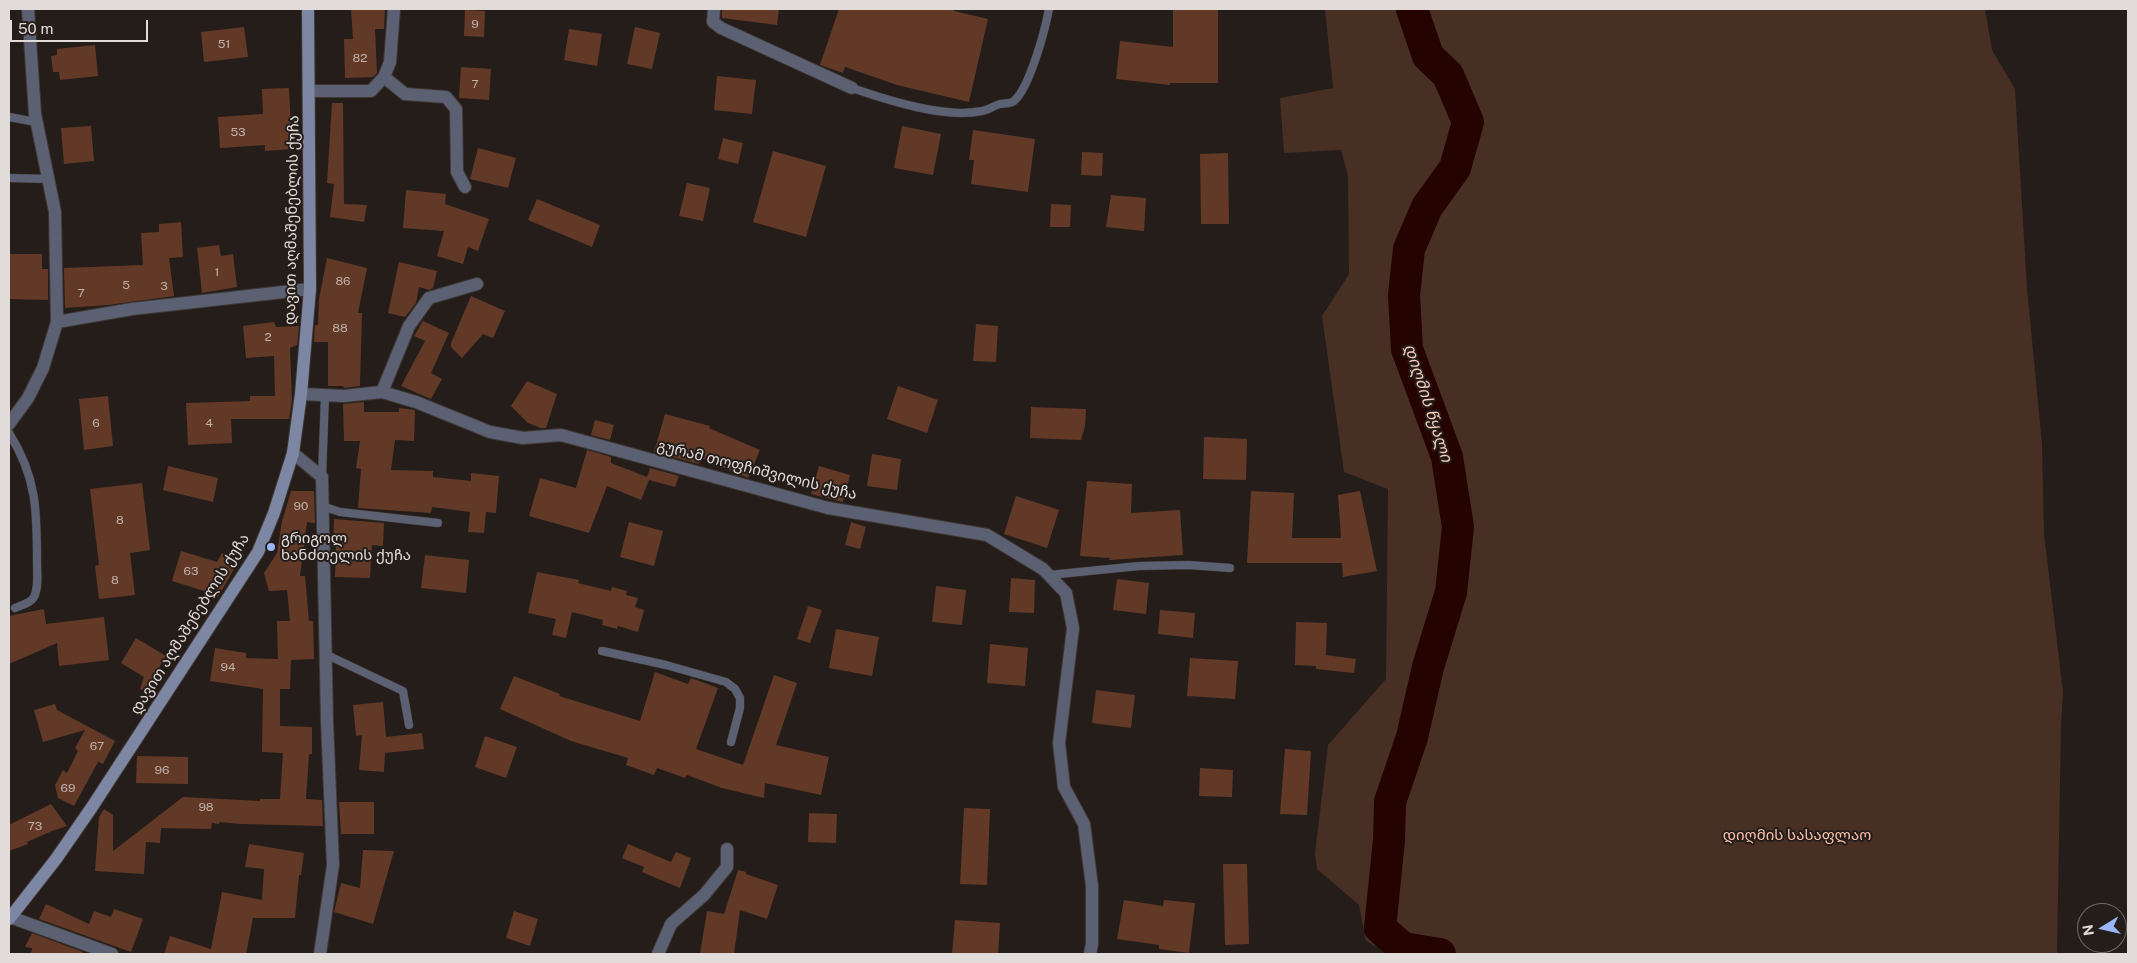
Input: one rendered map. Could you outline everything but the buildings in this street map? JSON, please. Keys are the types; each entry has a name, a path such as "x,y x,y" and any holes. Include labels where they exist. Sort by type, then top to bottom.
{"street":[{"path":"9,424 28,398 42,368 57,322 55,212 36,122 28,9"},
{"name":"დავით აღმაშენებლის ქუჩა","path":"9,918 56,859 92,807 258,552 274,513 293,453 301,394 310,289 308,9"},
{"path":"310,91 371,91 384,77 390,62 394,9"},
{"path":"714,9 713,22 721,28 852,88"},
{"path":"384,77 405,94 446,97 456,108 457,172 465,187"},
{"path":"382,392 409,326 428,298 477,284"},
{"path":"57,322 132,309 310,289"},
{"name":"გურამ თოფჩიშვილის ქუჩა","path":"301,394 344,396 382,392 416,402 490,432 523,438 561,435 828,508 987,535 1044,569 1066,593 1073,628 1059,744 1064,787 1084,824 1092,886 1092,944 1090,954"},
{"path":"293,453 322,477 333,864 320,954"},
{"path":"658,954 671,924 704,895 727,866 727,849"},
{"path":"9,918 112,954"}],"lane":[{"path":"852,88 941,112 964,113 983,111 1013,102 1023,88 1043,38 1049,9"},
{"path":"9,117 36,122"},
{"path":"9,178 48,179"},
{"path":"322,477 325,395"},
{"path":"9,433 22,454 34,491 37,540 37,590 32,600 15,608"},
{"path":"322,506 340,512 438,523"},
{"path":"1049,575 1139,566 1189,565 1230,568"},
{"path":"602,651 666,665 726,682 735,689 740,698 740,708 731,742"},
{"path":"326,654 403,691 409,725"}],"green space":[{"name":"დიღმის სასაფლაო","path":"1325,9 1985,9 1992,50 2015,89 2027,288 2042,444 2044,534 2063,692 2057,954 1391,954 1366,941 1359,905 1317,869 1315,854 1328,745 1386,679 1388,489 1344,472 1322,316 1349,274 1348,176 1341,150 1284,153 1280,98 1333,88"}],"waterway":[{"name":"დიღმის წყალი","path":"1412,9 1428,56 1448,75 1468,122 1455,168 1427,207 1409,249 1404,295 1407,349 1447,457 1458,527 1451,592 1428,667 1412,737 1390,802 1389,840 1380,928 1403,948 1440,954"}],"place":[{"name":"გრიგოლ ხანძთელის ქუჩა","path":"271,547"}]}
